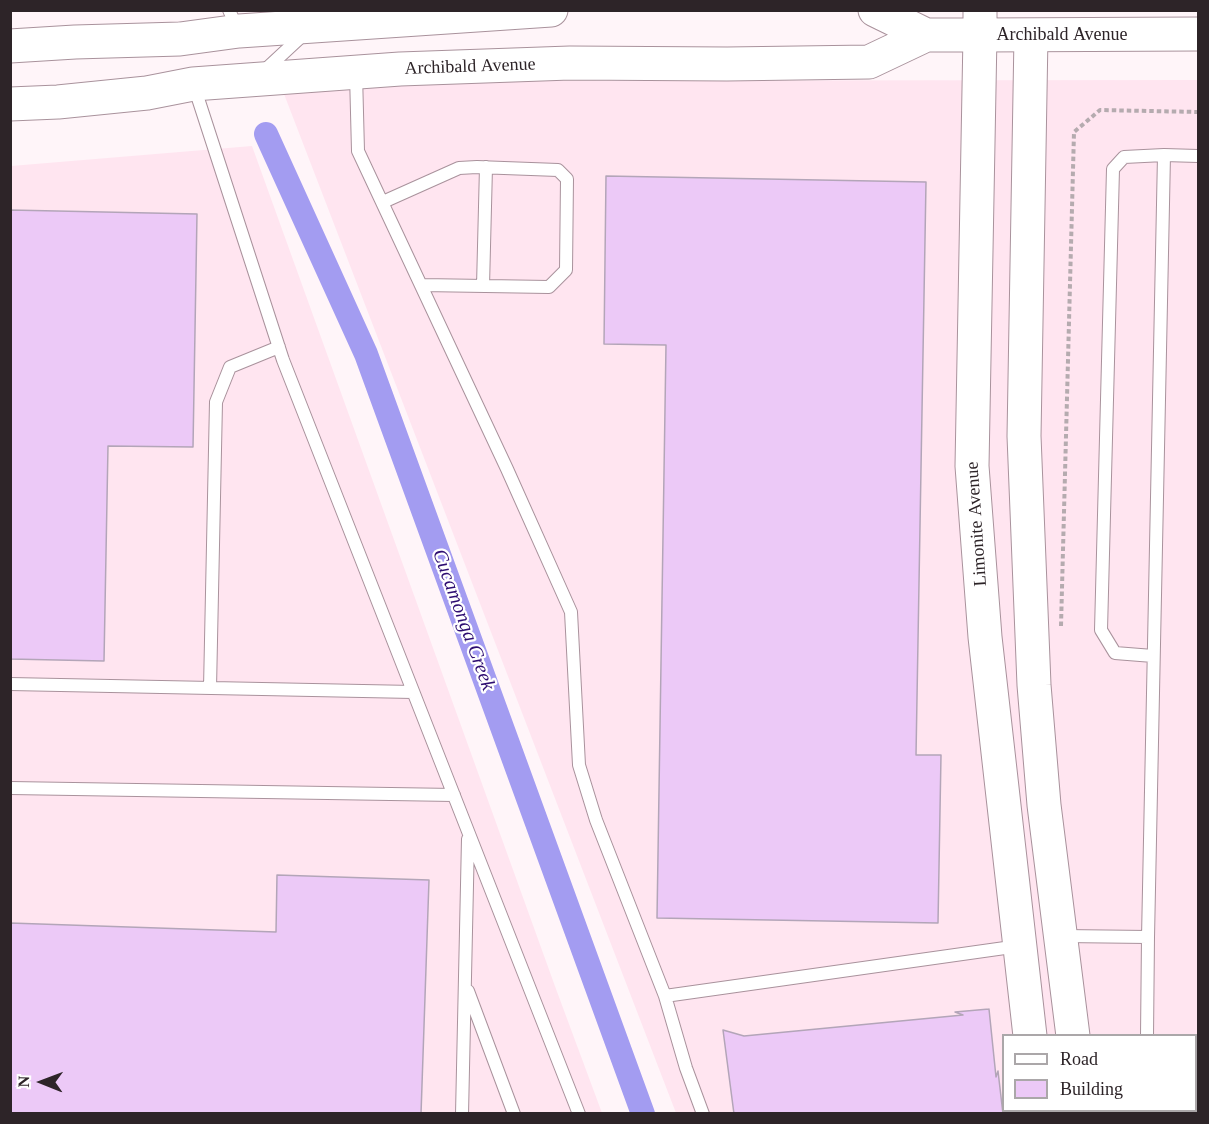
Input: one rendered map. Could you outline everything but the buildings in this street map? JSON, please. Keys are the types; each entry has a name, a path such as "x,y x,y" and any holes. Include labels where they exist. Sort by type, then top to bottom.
{"main road":[{"path":"10,46 180,39 234,21 551,10"},
{"name":"Archibald Avenue","path":"875,10 926,35"},
{"name":"Archibald Avenue","path":"10,104 58,102 147,93 193,84 356,72 570,63 869,62 926,35 980,23 1031,23 1198,34"},
{"name":"Limonite Avenue","path":"980,23 972,466 985,637 1030,1034"},
{"path":"1031,23 1024,436 1034,685 1044,804 1073,1034"}],"lane":[{"path":"255,79 310,18"},
{"path":"356,72 358,150 571,612 579,765 596,820 665,996 686,1068 703,1113"},
{"path":"193,84 279,346 579,1113"},
{"path":"1147,1034 1164,155"},
{"path":"1153,656 1115,654 1101,630 1113,169 1124,157 1198,156"},
{"path":"483,286 486,167"},
{"path":"383,202 459,168 558,170 567,179 566,270 549,287 422,285"},
{"path":"210,688 216,402 230,368 279,346"},
{"path":"10,684 413,692"},
{"path":"10,788 454,795"},
{"path":"462,1113 468,832"},
{"path":"1062,936 1148,937"},
{"path":"665,996 1020,946"},
{"path":"465,984 514,1113"}],"path":[{"path":"1061,635 1074,132 1100,110 1198,112"}],"shaded area":[{"path":"1198,80 1198,1113 676,1113 279,81"},
{"path":"252,146 602,1113 11,1114 11,166"}],"waterway":[{"name":"Cucamonga Creek","path":"266,134 366,354 643,1114"}]}
